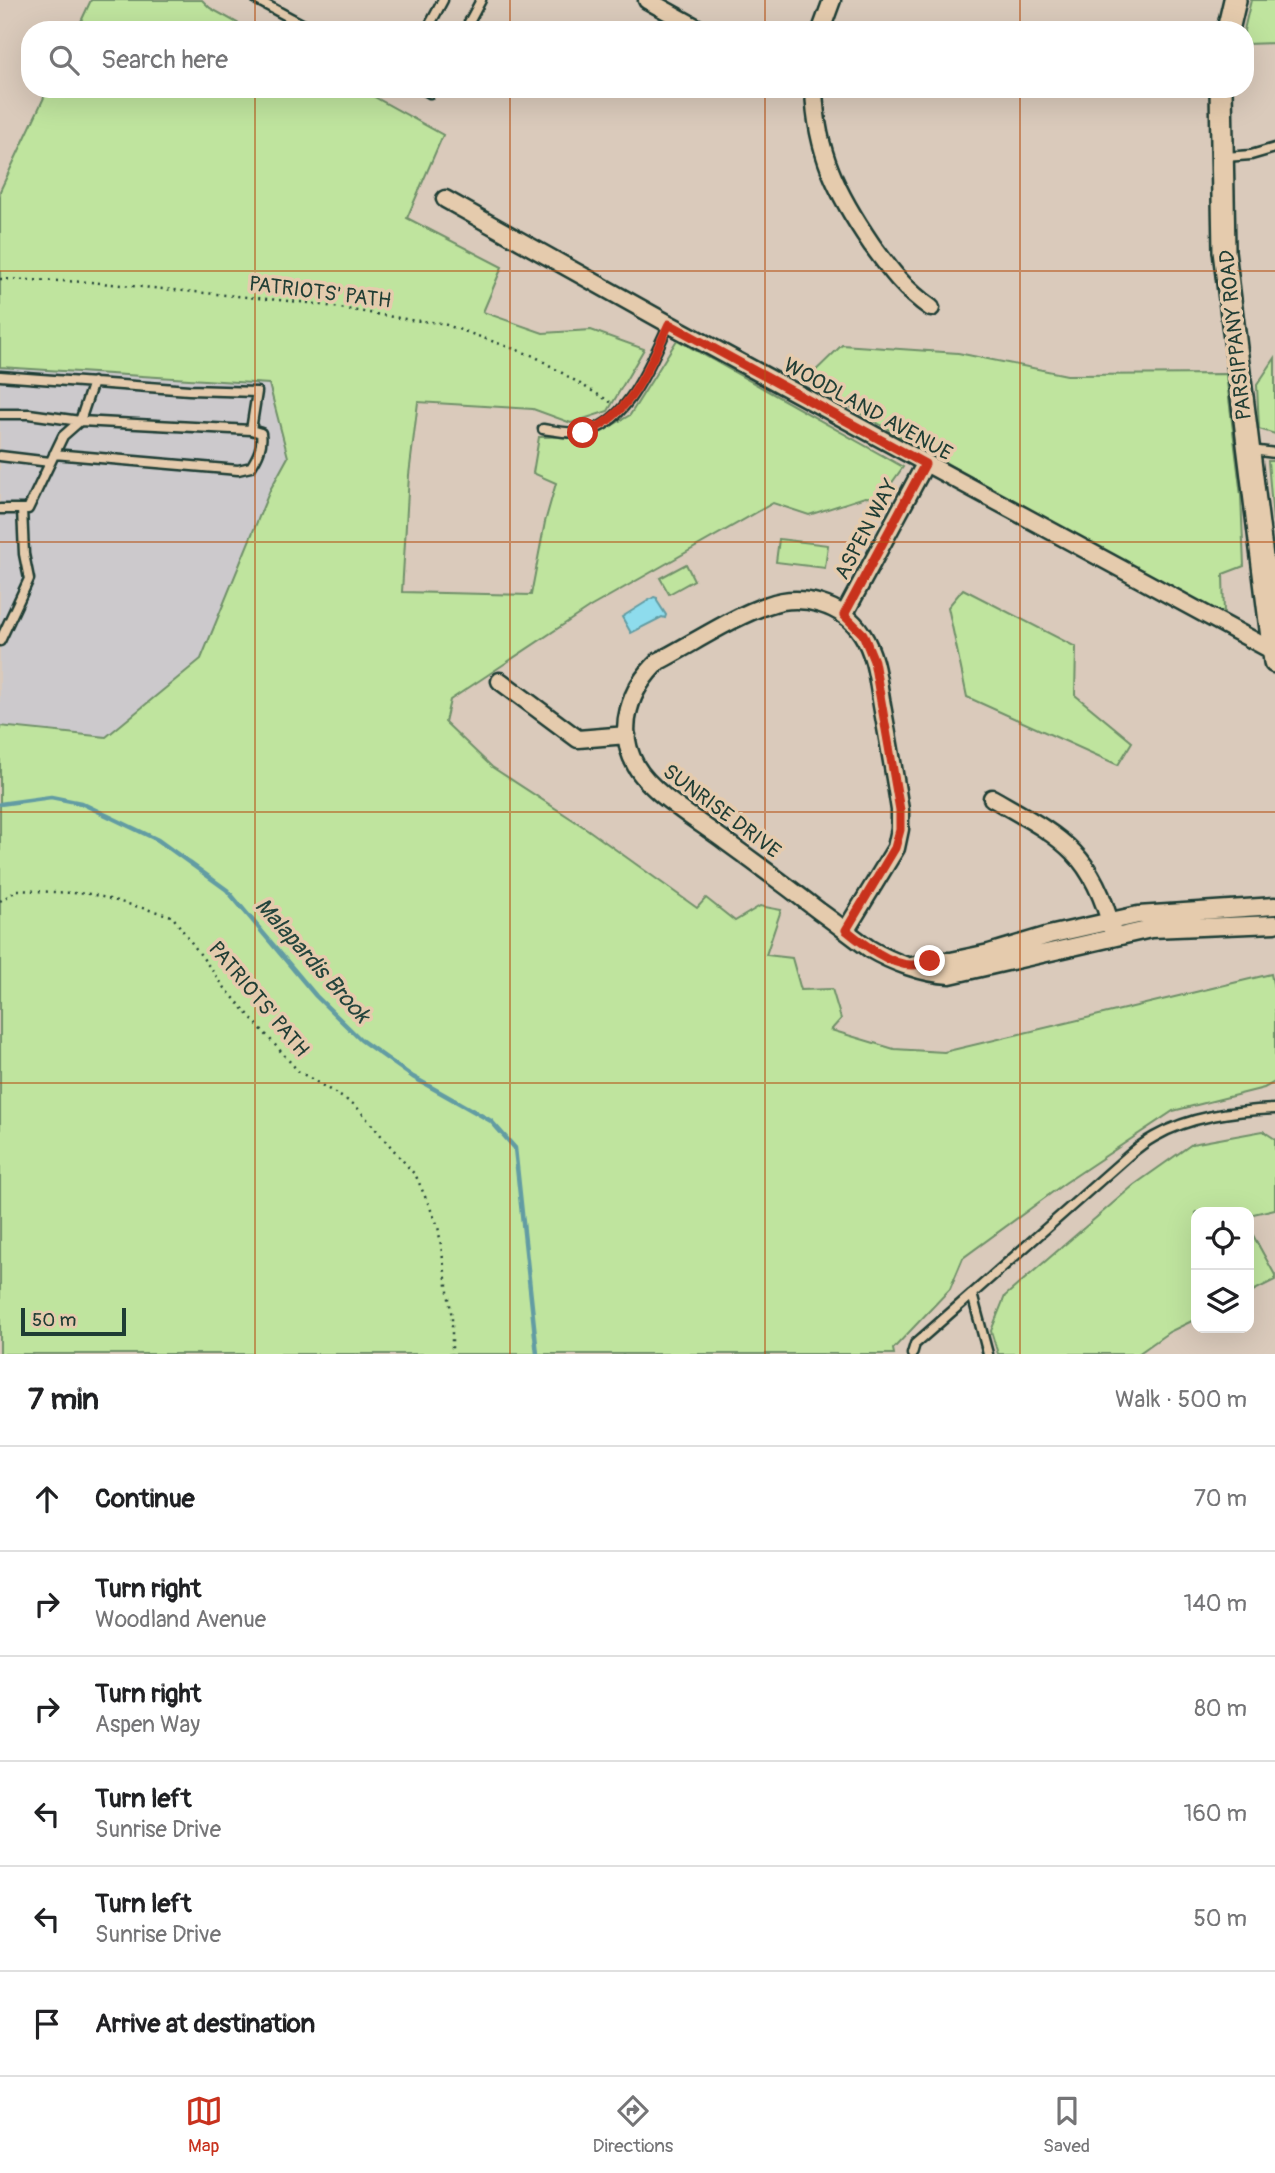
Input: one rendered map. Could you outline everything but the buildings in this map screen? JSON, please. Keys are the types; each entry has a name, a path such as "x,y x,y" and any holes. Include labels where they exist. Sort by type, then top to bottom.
{"main road":[{"path":"1230,21 1236,0"},
{"name":"PARSIPPANY ROAD","path":"1221,98 1224,251 1274,657"}],"street":[{"path":"647,0 685,21"},
{"path":"824,21 832,0"},
{"path":"815,98 818,134 838,193 898,282 931,308"},
{"name":"WOODLAND AVENUE","path":"445,199 1274,657"},
{"name":"ASPEN WAY","path":"844,615 925,464"},
{"name":"SUNRISE DRIVE","path":"846,930 895,848 900,830 900,810 874,661 863,634 844,615 810,601 769,604 659,662 643,677 633,694 626,722 627,735 637,767 655,788 870,948 888,958 912,966 930,961 991,960 1049,935 1171,926 1275,924"},
{"path":"500,681 578,739 627,735"},
{"path":"992,798 1042,827 1075,853 1088,869 1106,908 1112,929"},
{"name":"SUNRISE DRIVE","path":"1112,929 1163,912 1275,906"}],"lane":[{"path":"257,0 296,21"},
{"path":"432,21 443,0"},
{"path":"470,21 481,0"},
{"path":"1222,157 1251,155 1275,148"},
{"path":"543,429 583,433 612,418 624,408 645,374 669,324"},
{"path":"0,376 189,390 257,392 251,430"},
{"path":"0,509 28,509 63,436 79,421 93,382"},
{"path":"0,414 251,430 261,433 262,442 251,467 238,470 0,456"},
{"path":"1248,450 1275,453"},
{"path":"0,640 29,579 23,554 22,509"},
{"path":"912,1354 915,1344 1128,1156 1155,1136 1196,1119 1275,1108"},
{"path":"972,1294 988,1354"}],"path":[{"name":"PATRIOTS' PATH","path":"0,279 90,282 310,303 442,323 534,356 617,405"},
{"name":"PATRIOTS' PATH","path":"0,901 18,890 91,894 172,916 225,988 298,1071 355,1105 416,1176 438,1226 452,1318 452,1354"}],"shaded area":[{"path":"0,367 269,384 288,457 270,490 201,658 106,737 0,726"}],"green space":[{"path":"91,0 202,0 210,8 234,21 81,21"},
{"path":"1251,0 1275,0 1275,43 1254,44 1254,21 1246,21"},
{"path":"44,98 376,98 443,135 407,218 502,267 483,312 543,333 591,330 644,349 608,411 571,423 533,409 418,402 409,475 402,592 531,595 545,522 556,483 533,473 539,437 594,436 630,415 677,340 903,467 881,498 865,497 809,515 773,503 590,607 450,700 445,722 492,767 587,829 697,908 706,898 735,921 760,906 781,910 766,955 792,958 801,990 832,989 841,1019 831,1030 894,1049 944,1052 1271,974 1275,993 1275,1082 1264,1088 1173,1111 1065,1183 963,1258 950,1289 893,1349 894,1354 0,1354 0,726 106,737 201,659 270,490 288,457 269,384 0,367 0,191"},
{"path":"842,345 958,353 1067,375 1226,374 1241,496 1244,566 1223,574 1224,615 1093,548 805,381"},
{"path":"1275,358 1275,434 1259,429 1257,385"},
{"path":"1268,461 1275,461 1275,520 1273,520"},
{"path":"779,539 828,545 825,568 776,562"},
{"path":"686,564 694,580 669,594 660,578"},
{"path":"963,589 1076,647 1075,695 1132,742 1118,765 967,697 948,607"},
{"path":"1263,1131 1275,1139 1275,1209 1254,1214 1254,1207 1191,1207 1191,1321 1169,1332 1138,1354 998,1354 991,1331 1005,1296 1134,1185 1192,1144"},
{"path":"1254,1237 1275,1275 1275,1280 1254,1290"}],"water":[{"path":"654,597 666,615 665,618 662,617 631,633 622,617"}],"waterway":[{"name":"Malapardis Brook","path":"0,804 51,797 81,803 158,840 227,890 316,996 361,1040 413,1077 491,1121 515,1148 537,1354"}],"route":[{"path":"583,433 601,426 624,408 645,374 669,324 925,464 844,615 863,634 874,661 900,810 900,830 895,848 846,930 870,948 900,963 912,966 930,961"}]}
